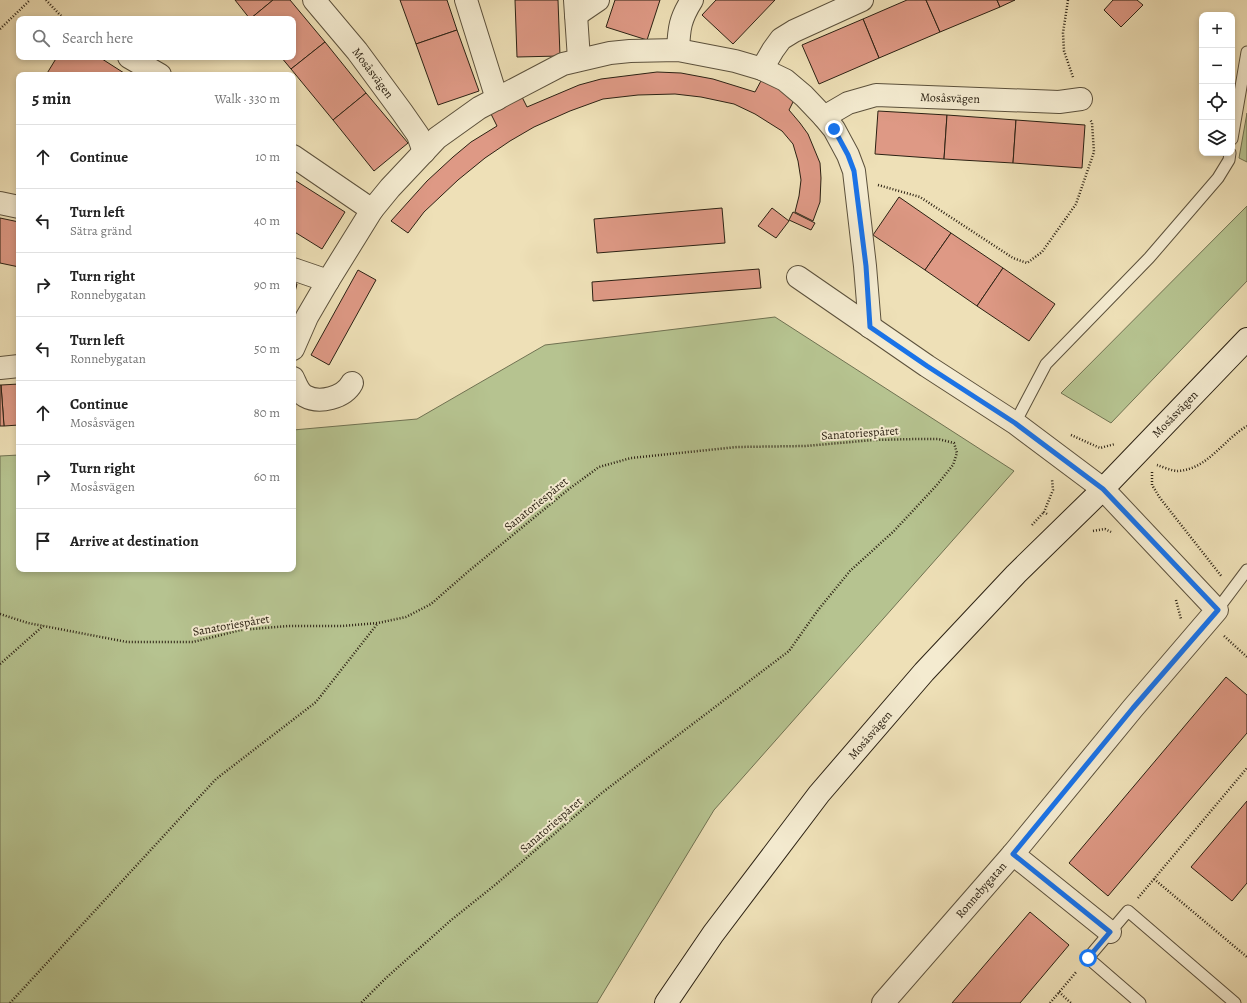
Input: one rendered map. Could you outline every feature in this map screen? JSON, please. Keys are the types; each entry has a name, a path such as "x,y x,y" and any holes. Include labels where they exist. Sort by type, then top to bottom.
{"street":[{"name":"Mosåsvägen","path":"314,0 357,51 402,112 418,135 424,152"},
{"path":"466,0 496,99"},
{"path":"579,59 576,8 598,0"},
{"path":"678,50 681,20 692,0"},
{"path":"762,70 781,39 794,30 862,0"},
{"path":"296,342 307,317 372,210 390,188 437,138 479,108 563,64 579,59 630,51 678,50 727,60 762,70 785,80 804,96 824,117 834,129 848,155 854,171 866,266 870,327"},
{"path":"134,60 155,72"},
{"name":"Mosåsvägen","path":"824,117 848,103 876,95 1059,102 1081,99"},
{"path":"296,158 372,210"},
{"path":"0,203 16,206"},
{"path":"296,270 328,281"},
{"path":"798,277 927,366 1015,423 1103,489 1213,615"},
{"name":"Mosåsvägen","path":"666,1003 713,934 819,794 924,672 1016,574 1103,489 1247,339"},
{"path":"0,368 16,366"},
{"path":"296,385 305,396 323,400 339,396 350,388 352,383"},
{"name":"Ronnebygatan","path":"883,1003 1013,854 1133,708 1213,615"},
{"path":"1013,854 1110,932"}],"lane":[{"path":"1235,122 1247,52"},
{"path":"1015,423 1046,364 1150,258 1218,178 1229,160 1230,156"},
{"path":"1213,615 1247,570"},
{"path":"1140,1003 1088,958 1128,911 1235,1003"}],"path":[{"path":"0,29 30,0"},
{"path":"46,0 62,16"},
{"path":"855,179 920,196 1013,258 1027,263 1042,252 1076,204"},
{"path":"1233,590 1160,498 1152,485 1151,473 1155,465 1177,471 1195,467 1211,456 1247,426"},
{"path":"1039,441 1069,434 1100,448 1115,444 1124,437 1140,450"},
{"name":"Sanatoriespåret","path":"0,614 28,624 127,642 194,642 241,630 288,626 342,626 378,623 406,617 431,604 569,488 599,467 631,458 719,448 805,446 874,440 916,439 938,439 954,443 957,453 953,465 894,531 850,571 818,610 789,651 603,792 495,885 450,921 386,978 361,1003"},
{"path":"1052,476 1053,490 1044,512 1063,528"},
{"path":"1092,531 1105,529 1114,533"},
{"path":"1176,597 1186,646"},
{"path":"1213,615 1247,657"},
{"path":"10,1003 216,780 316,702 378,623"},
{"path":"0,664 43,626"},
{"path":"1128,911 1247,768"},
{"path":"1154,879 1247,957"},
{"path":"1050,1003 1088,958"},
{"path":"1059,992 1071,1003"}],"green space":[{"path":"1247,113 1247,162 1239,158"},
{"path":"1247,206 1247,281 1111,423 1061,393"},
{"path":"775,317 1014,471 714,810 597,1003 0,1003 0,456 16,455 16,572 296,572 296,430 417,419 545,345"}],"building":[{"path":"235,0 273,0 254,16 248,16"},
{"path":"273,0 290,0 325,42 291,69 284,60 296,60 296,16 254,16"},
{"path":"400,0 447,0 457,30 416,44"},
{"path":"515,0 558,0 560,56 517,57"},
{"path":"615,0 660,0 647,40 606,27"},
{"path":"716,0 775,0 733,44 702,15"},
{"path":"907,0 926,0 940,32 879,58 863,19"},
{"path":"926,0 997,0 1000,7 940,32"},
{"path":"997,0 1015,0 1000,7"},
{"path":"1113,0 1137,0 1143,5 1121,27 1104,10"},
{"path":"863,19 879,58 819,84 802,45"},
{"path":"457,30 479,91 438,105 416,44"},
{"path":"325,42 366,93 333,120 296,75 296,72 293,72 291,69"},
{"path":"55,60 104,60 122,72 48,72"},
{"path":"657,72 681,73 713,79 755,92 762,79 795,98 789,110 808,134 820,163 820,202 813,221 795,212 801,180 798,161 793,144 782,131 755,114 734,104 701,97 675,94 638,95 603,99 570,111 534,127 485,158 458,180 424,212 408,233 391,221 427,181 453,157 471,142 497,126 490,112 521,95 527,107 579,85 601,79"},
{"path":"366,93 408,143 374,171 333,120"},
{"path":"878,111 947,115 944,159 875,154"},
{"path":"947,115 1016,120 1013,163 944,159"},
{"path":"1016,120 1085,125 1082,168 1013,163"},
{"path":"296,181 345,212 322,249 296,233"},
{"path":"899,197 951,233 925,270 873,235"},
{"path":"722,208 725,243 597,253 594,219"},
{"path":"772,208 789,221 776,238 758,226"},
{"path":"793,212 815,223 811,230 789,220"},
{"path":"0,218 16,221 16,266 0,263"},
{"path":"951,233 1003,268 977,306 925,270"},
{"path":"1003,268 1055,304 1029,341 977,306"},
{"path":"759,269 761,288 593,301 592,282"},
{"path":"358,270 376,280 329,365 311,355"},
{"path":"16,384 16,425 4,426 1,385"},
{"path":"1,385 4,426 0,426"},
{"path":"1226,677 1247,695 1247,733 1108,896 1069,863"},
{"path":"1247,801 1247,883 1232,901 1191,867"},
{"path":"1030,912 1069,945 1020,1003 952,1003"}],"route":[{"path":"834,129 848,155 854,171 866,266 870,327 1015,423 1103,489 1218,610 1133,708 1013,854 1110,932 1088,958"}]}
